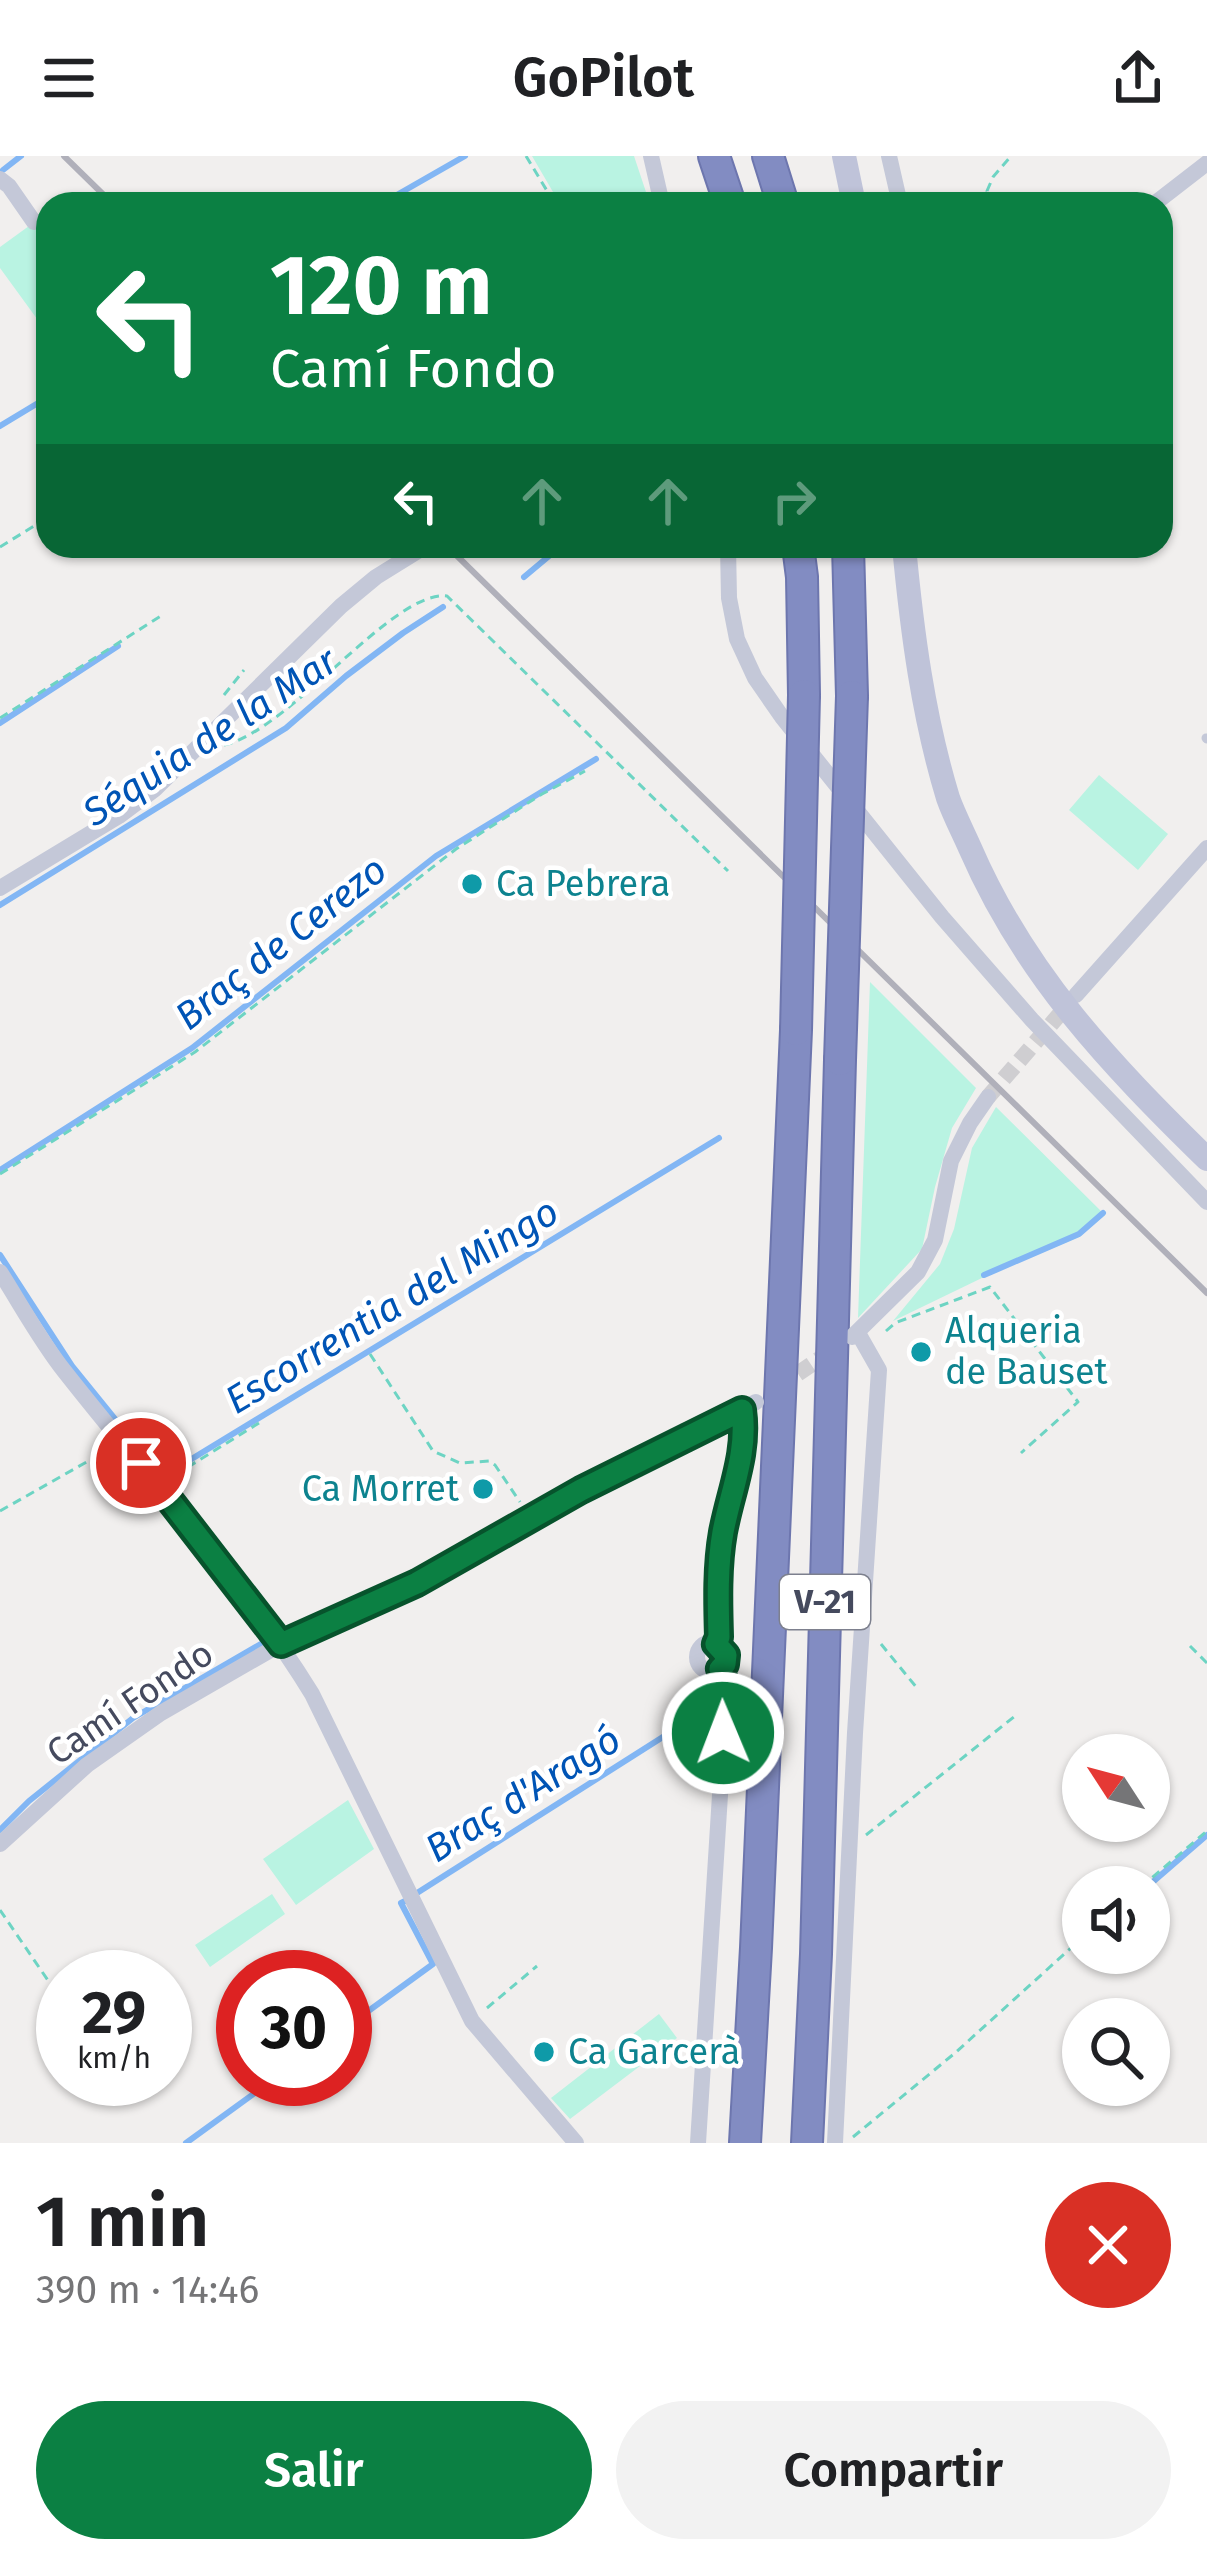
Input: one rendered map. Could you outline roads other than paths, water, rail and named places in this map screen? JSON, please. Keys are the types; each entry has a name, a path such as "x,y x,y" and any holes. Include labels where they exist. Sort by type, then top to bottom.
{"highway":[{"path":"713,156 726,192"},
{"path":"768,156 779,192"},
{"name":"V-21","path":"745,2143 796,1030 804,695 800,558"},
{"name":"V-21","path":"807,2143 852,696 850,558"}],"main road":[{"path":"844,156 852,192"},
{"path":"905,558 924,706 950,802 988,890 1036,970 1102,1053 1207,1159"}],"street":[{"path":"651,156 659,192"},
{"path":"889,156 897,192"},
{"path":"1170,192 1207,163"},
{"path":"0,179 34,222"},
{"path":"0,888 155,789 341,606 407,558"},
{"path":"728,558 737,640 755,678 782,717 942,917 1032,1020 1207,1202"},
{"path":"1076,995 1207,848"},
{"path":"843,2141 850,1845 879,1370 859,1340 918,1272 934,1240 951,1161 988,1097"},
{"path":"0,1272 62,1369 281,1644 312,1694 472,2021 576,2143"},
{"name":"Camí Fondo","path":"0,1844 87,1765 161,1713 281,1644 417,1583 581,1490 749,1406 719,1565 716,1644 726,1655 720,1669 726,1700 698,2143"}],"waterway":[{"path":"3,170 21,156"},
{"path":"402,192 465,156"},
{"path":"0,426 36,404"},
{"name":"Séquia de la Mar","path":"524,577 547,558"},
{"name":"Séquia de la Mar","path":"0,905 286,728 346,676 443,607"},
{"path":"0,723 118,646"},
{"name":"Braç de Cerezo","path":"0,1170 192,1048 436,856 596,759"},
{"name":"Escorrentia del Mingo","path":"0,1255 72,1366 162,1477 719,1138"},
{"path":"984,1275 1079,1234 1103,1213"},
{"path":"532,1508 630,1456"},
{"path":"284,1632 363,1598"},
{"path":"0,1830 133,1718 266,1641"},
{"name":"Braç d'Aragó","path":"417,1893 718,1702"},
{"path":"1170,1867 1207,1835"},
{"name":"Braç d'Aragó","path":"372,2008 433,1964 401,1903 405,1901"},
{"name":"Braç d'Aragó","path":"186,2143 237,2106"}],"tunnel":[{"path":"988,1097 1072,1000"},
{"path":"778,1387 831,1351"}],"railway":[{"path":"64,156 101,192"},
{"path":"459,558 1207,1293"}],"place":[{"name":"Ca Pebrera","path":"472,884"},
{"name":"Alqueria de Bauset","path":"921,1352"},
{"name":"Ca Morret","path":"483,1489"},
{"name":"Ca Garcerà","path":"544,2052"}]}
